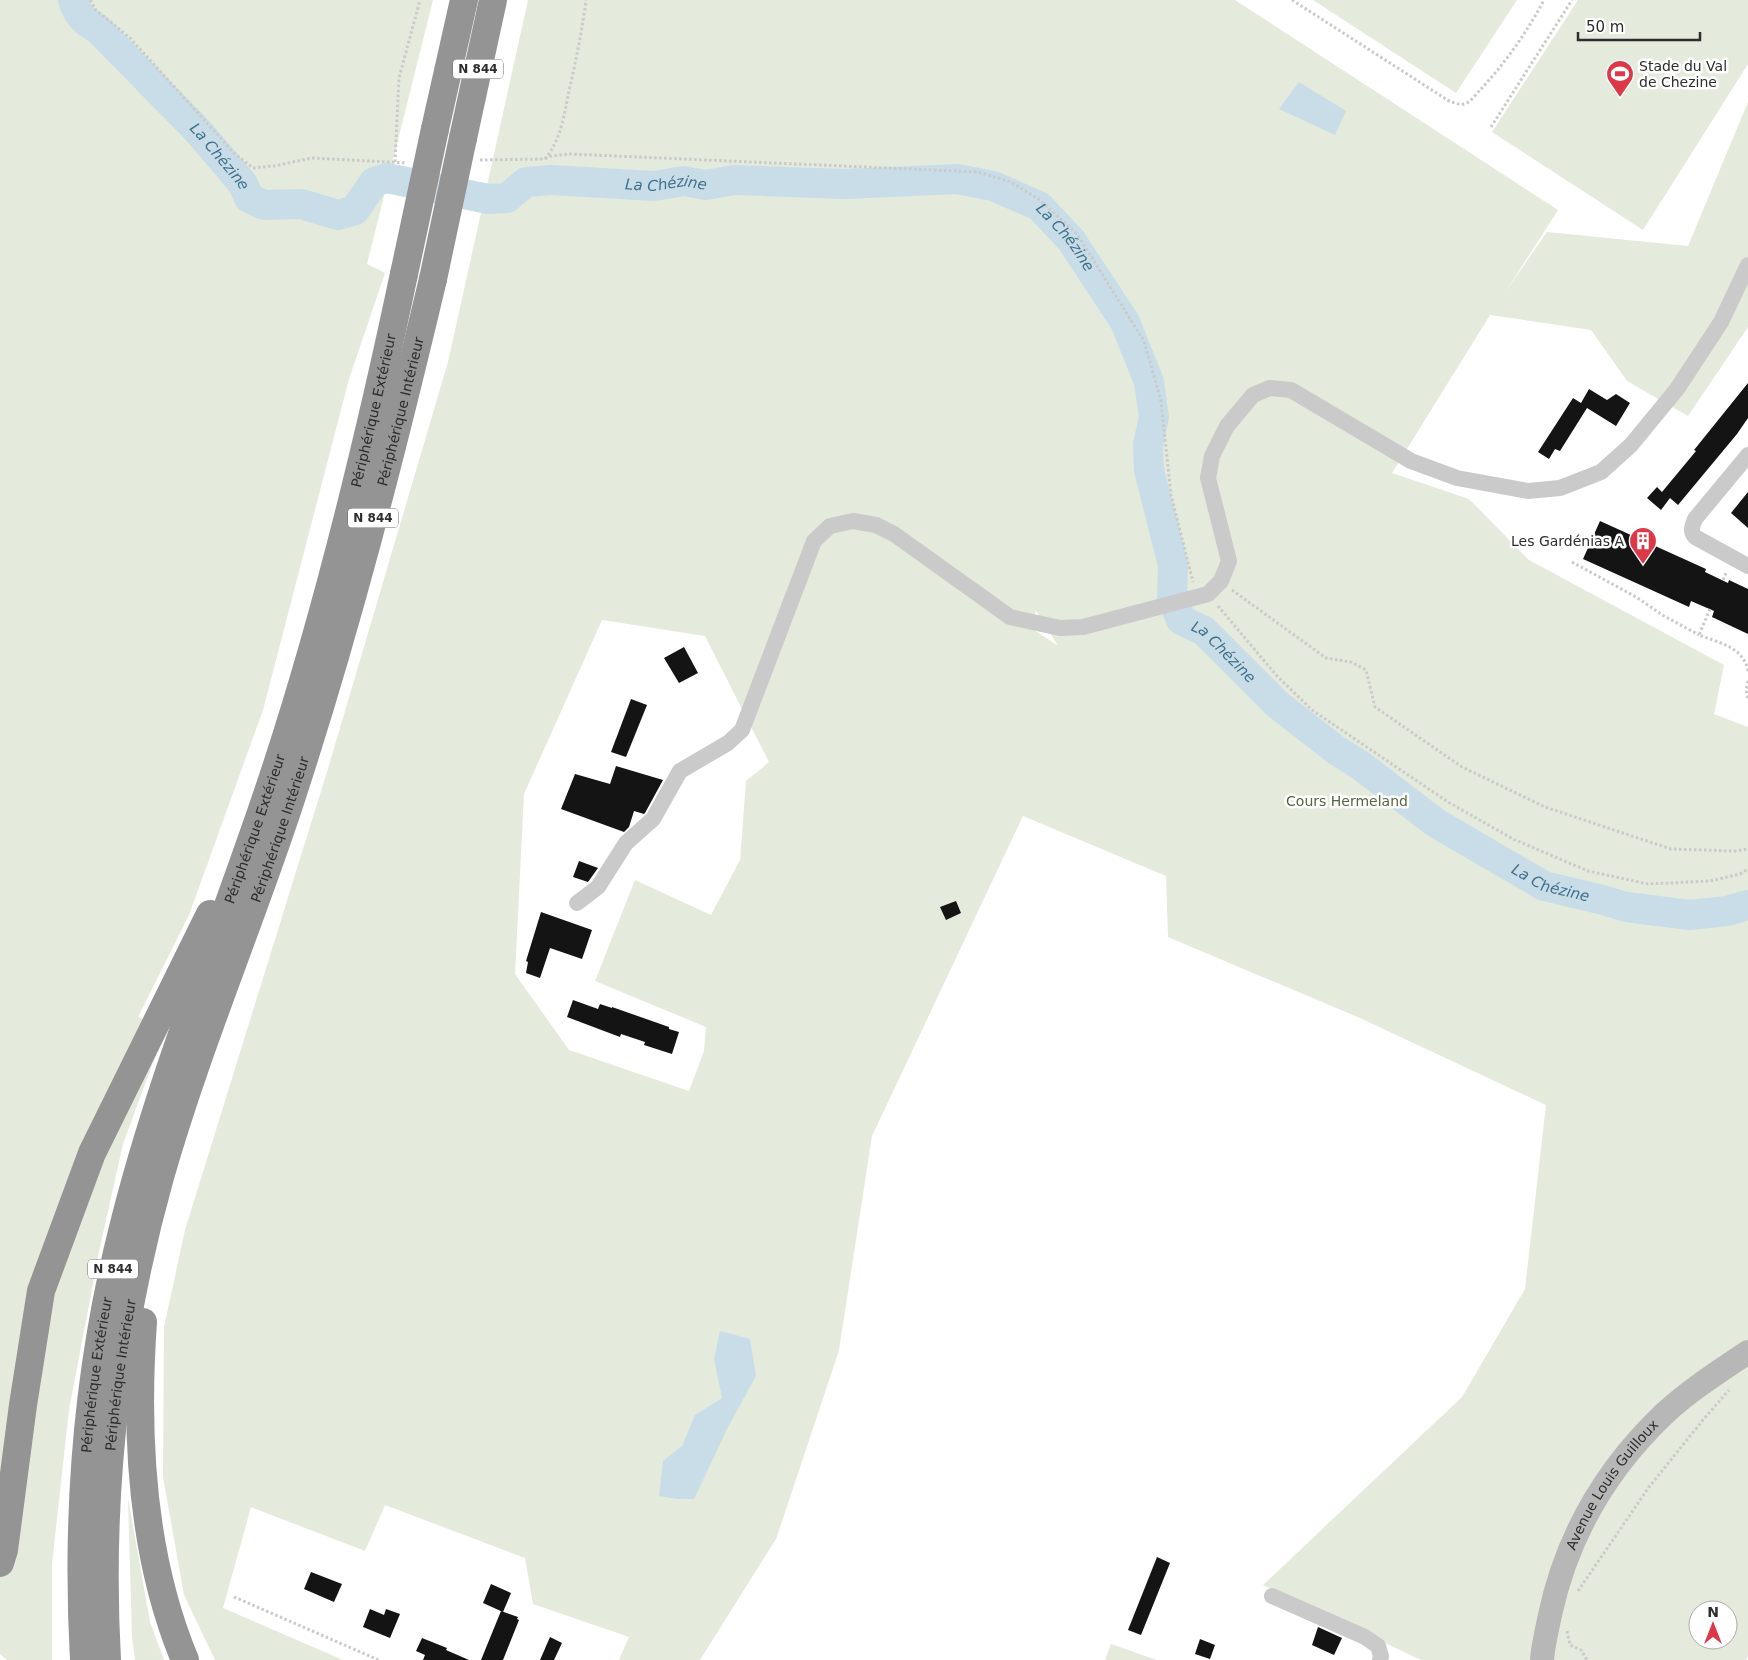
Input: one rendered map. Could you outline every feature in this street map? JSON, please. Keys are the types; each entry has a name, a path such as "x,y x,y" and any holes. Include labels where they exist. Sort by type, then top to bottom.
{"highway":[{"name":"Périphérique Extérieur","path":"84,1660 81,1587 84,1490 92,1394 113,1268 136,1176 165,1086 293,714 340,548 373,417 464,0"},
{"name":"Périphérique Intérieur","path":"107,1660 104,1578 109,1463 124,1343 142,1248 173,1134 279,834 315,723 381,492 433,279 469,149 493,0"},
{"path":"0,1563 4,1550 41,1291 92,1153 215,903 232,895"},
{"path":"142,1248 151,1274 144,1314 140,1361 140,1418 144,1481 150,1534 162,1592 173,1631 185,1660"}],"street":[{"path":"577,903 598,887 626,843 653,819 680,771 728,743 742,730 814,541 830,526 853,521 876,525 894,534 1010,617 1033,623 1060,628 1083,627 1165,607 1202,596 1221,582 1229,561 1208,478 1212,456 1227,426 1253,396 1270,388 1291,390 1411,461 1457,478 1528,491 1560,488 1601,472 1631,445 1677,389 1721,322 1748,265"},
{"path":"1748,455 1695,519 1692,533 1695,537 1748,566"},
{"name":"Avenue Louis Guilloux","path":"1542,1660 1554,1596 1567,1556 1586,1513 1608,1478 1637,1442 1666,1412 1698,1386 1748,1352"},
{"path":"1272,1596 1365,1637 1378,1646 1381,1656 1380,1660"}],"path":[{"path":"90,0 96,10 130,38 235,154 253,168 274,166 312,158 411,163"},
{"path":"395,162 399,78 420,0"},
{"path":"544,159 553,149 559,134 581,38 586,0"},
{"path":"1292,0 1449,101 1459,105 1468,103 1492,78 1513,51 1533,21 1544,0"},
{"path":"1491,127 1572,0"},
{"path":"469,149 544,159 551,156 570,154 978,172 1011,182 1040,200 1077,234 1144,341 1161,401 1170,495 1202,596 1277,676 1312,710 1448,802 1513,838 1588,871 1648,884 1710,882 1740,874 1748,869"},
{"path":"1572,562 1636,597 1664,616 1699,634 1733,648 1742,655 1748,670"},
{"path":"1221,582 1326,658 1351,662 1366,670 1375,707 1462,767 1545,807 1671,849 1748,849"},
{"path":"1699,634 1710,609"},
{"path":"1748,681 1746,690 1748,699"},
{"path":"1575,1596 1649,1487 1703,1420 1732,1388"},
{"path":"234,1597 379,1660"},
{"path":"1565,1623 1570,1645 1581,1650 1587,1660"}],"green space":[{"path":"0,0 433,0 367,264 385,273 349,379 263,710 189,915 138,1017 166,1027 123,1144 100,1247 69,1410 52,1564 52,1660 7,1660 0,1654"},
{"name":"Cours Hermeland","path":"528,0 1235,0 1558,210 1506,291 1547,232 1688,246 1748,102 1748,327 1688,416 1627,381 1591,330 1490,315 1392,473 1469,499 1529,560 1724,665 1714,714 1748,727 1748,1657 1746,1660 1421,1660 1263,1585 1462,1397 1525,1289 1546,1105 1360,1018 1168,937 1166,876 1023,816 872,1136 839,1350 776,1539 700,1660 619,1660 629,1637 533,1604 525,1558 385,1505 365,1551 251,1507 223,1608 343,1660 215,1660 184,1595 163,1477 164,1327 185,1230 330,762 448,362","holes":["1036,611 1057,644 1031,628","602,620 705,636 769,762 746,781 740,860 711,915 635,880 595,981 706,1027 704,1051 689,1091 569,1050 515,974 524,794"]},
{"path":"1313,0 1517,0 1456,93"},
{"name":"Stade du Val de Chezine","path":"1578,0 1748,0 1748,64 1643,230 1492,132"},
{"path":"128,1498 150,1622 164,1660 135,1660 132,1636"},
{"path":"1111,1644 1157,1660 1105,1660"}],"water":[{"path":"1299,82 1346,111 1335,135 1279,109"},
{"path":"720,1331 750,1339 756,1376 728,1427 694,1499 659,1496 663,1461 682,1446 695,1415 722,1398 714,1359"}],"building":[{"path":"1748,383 1748,418 1678,505 1670,498 1661,510 1647,498 1657,487 1662,492"},
{"path":"1589,389 1607,400 1616,394 1630,403 1616,426 1587,408 1560,451 1555,449 1549,459 1538,452 1573,398 1581,403"},
{"path":"1748,492 1748,528 1731,513"},
{"name":"Les Gardénias A","path":"1600,521 1706,569 1705,572 1728,583 1729,580 1748,589 1748,634 1712,617 1714,611 1691,601 1689,607 1583,559"},
{"path":"684,647 698,673 679,683 664,658"},
{"path":"631,699 647,705 626,757 611,752"},
{"path":"616,766 663,780 645,813 634,811 629,827 624,832 561,809 575,774 610,784"},
{"path":"579,861 598,868 588,882 573,877"},
{"path":"956,901 961,913 946,920 940,907"},
{"path":"541,912 592,930 582,959 550,948 540,978 526,973 528,962 526,961"},
{"path":"573,1000 598,1009 600,1004 612,1007 679,1032 672,1054 644,1045 645,1042 621,1034 620,1037 567,1017"},
{"path":"1157,1557 1170,1563 1141,1635 1128,1630"},
{"path":"311,1572 342,1584 334,1602 304,1589"},
{"path":"491,1584 511,1593 503,1612 483,1603"},
{"path":"370,1609 384,1615 386,1609 400,1614 390,1638 363,1627"},
{"path":"501,1611 518,1617 517,1619 519,1620 503,1660 481,1660"},
{"path":"1318,1627 1342,1638 1334,1655 1312,1645"},
{"path":"550,1637 562,1643 554,1660 540,1660"},
{"path":"422,1638 447,1648 446,1650 469,1660 423,1660 425,1655 416,1651"},
{"path":"1200,1639 1215,1645 1210,1659 1195,1654"}],"waterway":[{"name":"La Chézine","path":"73,0 82,18 98,29 198,131 243,184 249,198 264,205 301,204 338,215 355,210 374,182 387,178 488,199 507,198 526,182 551,180 654,186 684,181 706,185 734,180 845,184 957,179 993,186 1039,206 1071,240 1125,322 1149,382 1154,417 1148,445 1149,470 1173,565 1172,597 1181,620 1204,631 1277,704 1336,750 1360,765 1436,823 1544,886 1626,907 1690,915 1727,911 1748,905"}],"place":[{"name":"Stade du Val de Chezine","path":"1620,98"},
{"name":"Les Gardénias A","path":"1643,565"}]}
